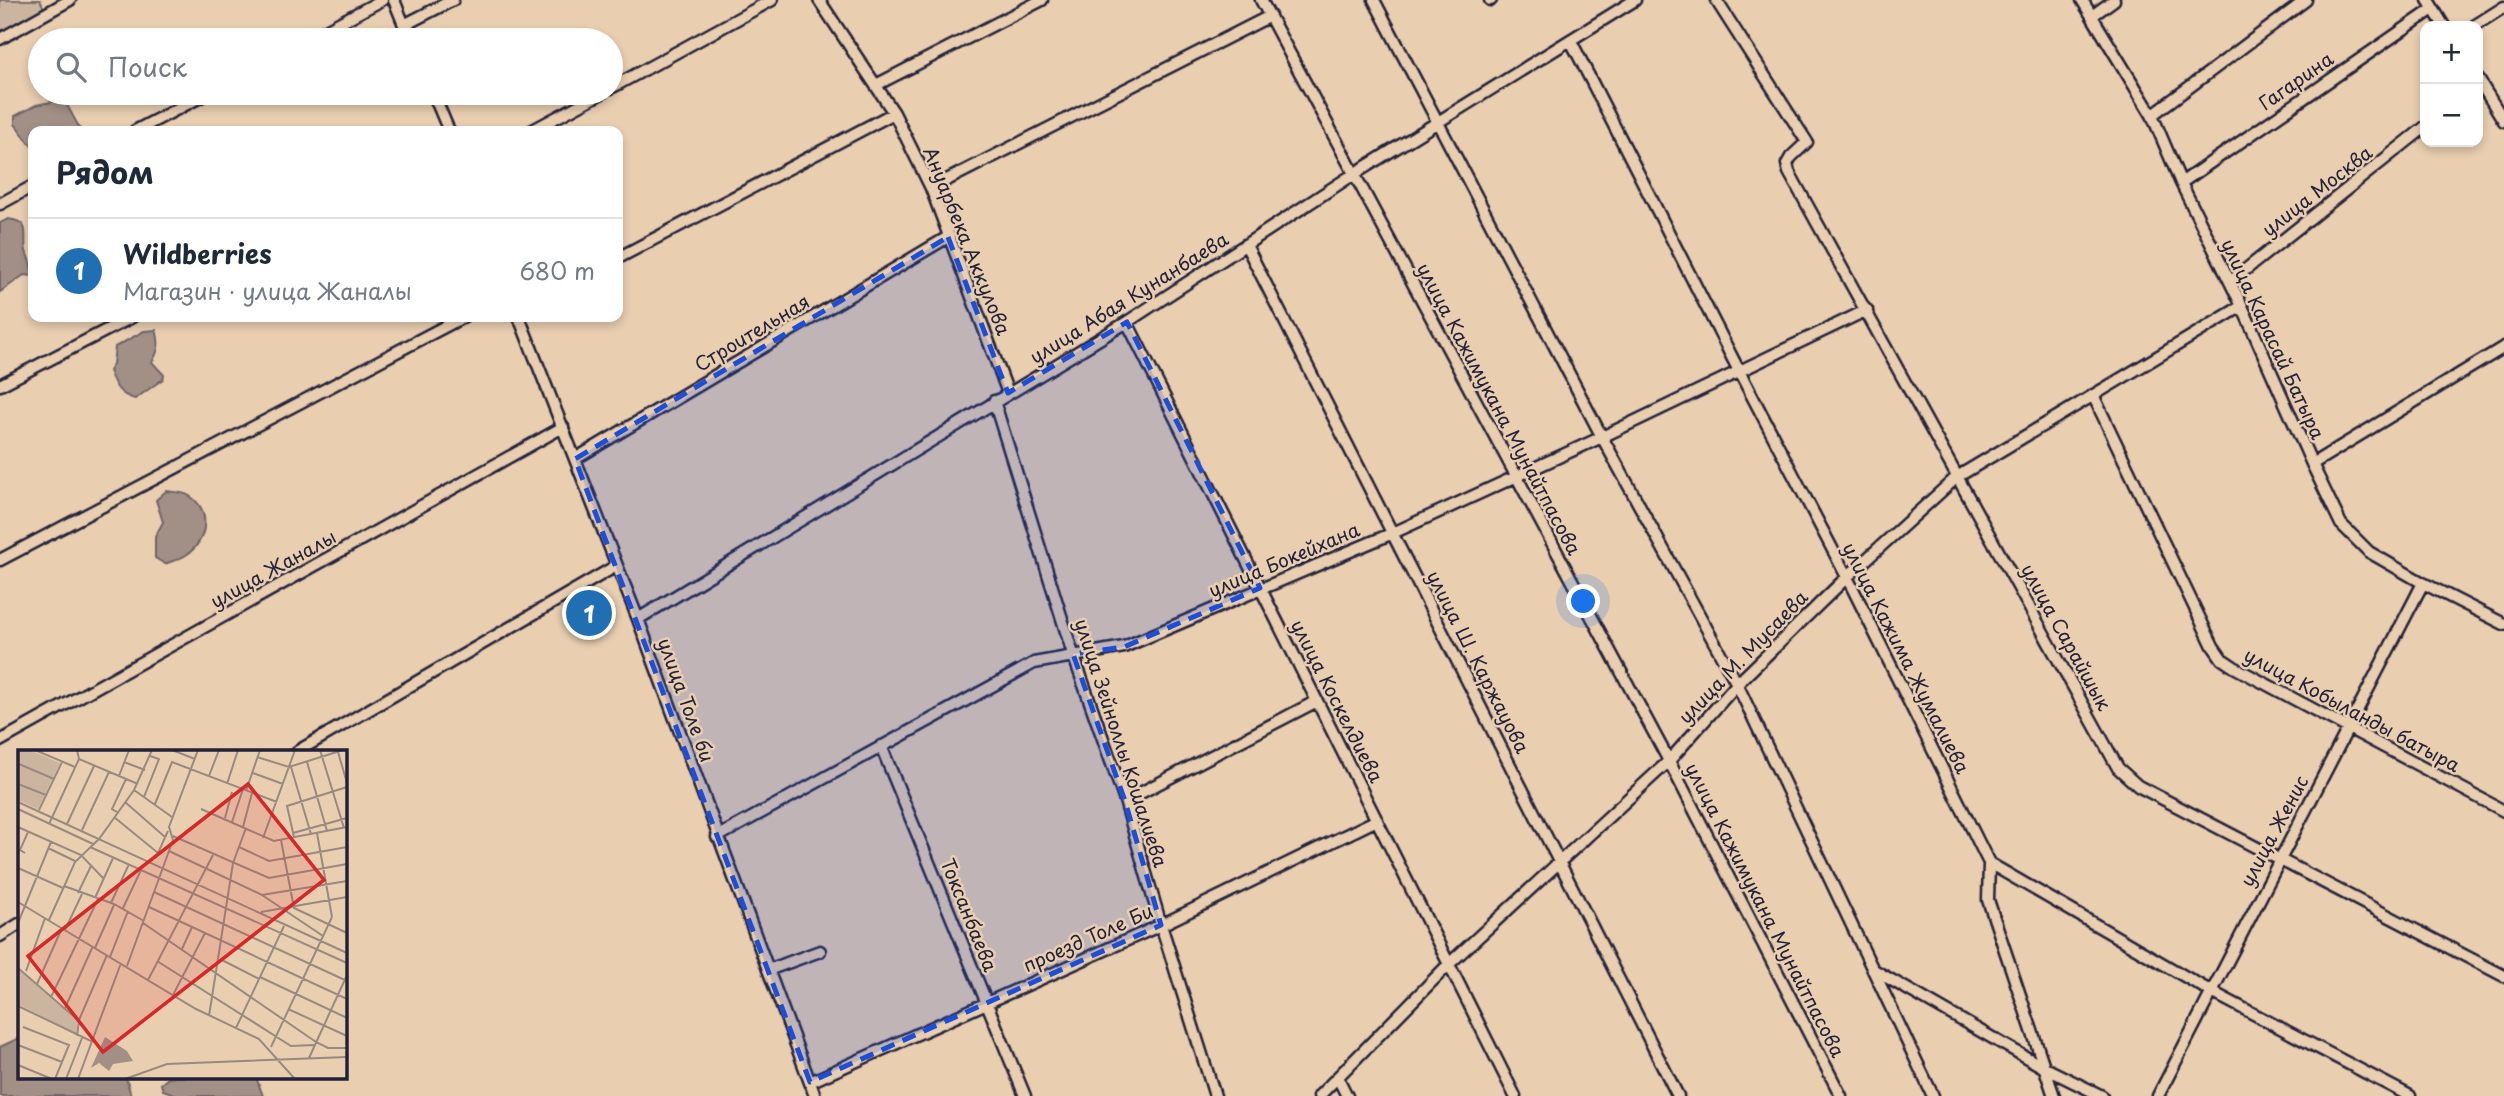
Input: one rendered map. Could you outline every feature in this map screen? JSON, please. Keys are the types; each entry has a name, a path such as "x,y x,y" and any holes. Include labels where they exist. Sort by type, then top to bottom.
{"street":[{"path":"44,0 50,10"},
{"path":"0,39 70,0"},
{"path":"330,28 382,0"},
{"path":"394,0 405,28"},
{"path":"404,25 453,0"},
{"path":"623,81 772,0"},
{"name":"Ануарбека Аккулова","path":"819,0 894,113 931,188 1008,393"},
{"path":"876,85 1042,0"},
{"name":"улица Кажимукана Мунайтпасова","path":"1261,0 1669,761 1841,1096"},
{"path":"1374,0 1602,437 1737,684 1933,1096"},
{"name":"улица Абая Кунанбаева","path":"638,619 1127,322 1354,174 1635,0"},
{"name":"улица Сарайшык","path":"1716,0 1807,142 1791,157 1787,164 1789,172 2118,768 2138,786 2504,976"},
{"name":"улица Карасай Батыра","path":"2082,0 2152,115 2180,183 2242,306 2341,524 2369,552 2504,624"},
{"path":"2092,16 2114,0"},
{"path":"2152,115 2306,0"},
{"path":"2430,4 2441,21"},
{"name":"Гагарина","path":"2180,183 2430,4"},
{"path":"2482,21 2504,7"},
{"path":"931,188 1270,16"},
{"name":"улица Кажима Жумалиева","path":"1572,41 1739,372 1847,577 1989,863"},
{"path":"2480,84 2504,121"},
{"path":"145,126 185,105"},
{"path":"438,105 447,126"},
{"path":"540,126 580,105"},
{"path":"623,255 894,113"},
{"name":"улица Москва","path":"2230,282 2420,131"},
{"path":"0,204 28,189"},
{"name":"Строительная","path":"575,459 948,237"},
{"name":"улица Ш. Каржауова","path":"1246,245 1678,1096"},
{"name":"улица М. Мусаева","path":"1319,1096 1448,964 1669,761 1737,684 1847,577 1957,477 2242,306"},
{"name":"улица Бокейхана","path":"717,837 1034,663 1124,647 1393,533 1602,437 1867,310"},
{"path":"0,385 122,322"},
{"path":"0,560 453,322"},
{"name":"улица Толе би","path":"521,322 638,619 815,1096"},
{"name":"улица Коскелдиева","path":"1127,322 1515,1096"},
{"path":"2312,464 2504,347"},
{"name":"улица Кобыланды батыра","path":"2093,394 2213,646 2222,659 2347,729 2504,811"},
{"name":"улица Зейноллы Кошалиева","path":"994,401 1073,654 1125,802 1215,1096"},
{"name":"улица Жаналы","path":"0,741 563,427"},
{"path":"300,750 616,566"},
{"name":"улица Женис","path":"2158,1096 2423,583"},
{"path":"1125,802 1317,701"},
{"name":"Токсанбаева","path":"881,746 1026,1096"},
{"name":"проезд Толе Би","path":"810,1082 1161,925 1377,820"},
{"path":"2054,1096 1988,900 1989,863 2210,991 2410,1096"},
{"path":"0,936 18,925"},
{"path":"768,971 820,951"},
{"path":"1873,970 2043,1067 2102,1096"},
{"path":"1338,1077 1347,1096"}],"highlighted area":[{"path":"948,237 1008,393 1127,322 1260,588 1124,647 1073,654 1125,801 1161,925 810,1082 575,459"}],"shaded area":[{"path":"0,0 40,0 44,8 0,33"},
{"path":"36,105 67,105 78,126 28,126 28,141 15,124 15,116"},
{"path":"8,219 24,227 28,275 24,275 0,292 0,223"},
{"path":"156,330 158,346 152,362 164,375 163,379 135,399 118,389 109,371 113,364 115,347 144,331"},
{"path":"166,491 186,494 196,501 204,517 204,525 199,542 193,549 165,564 155,558 155,537 163,522 156,500"},
{"path":"18,1038 18,1078 126,1078 131,1096 0,1096 0,1047"},
{"path":"168,1078 256,1078 263,1096 180,1096 163,1090 161,1084"}],"place":[{"name":"Wildberries","path":"589,613"}]}
